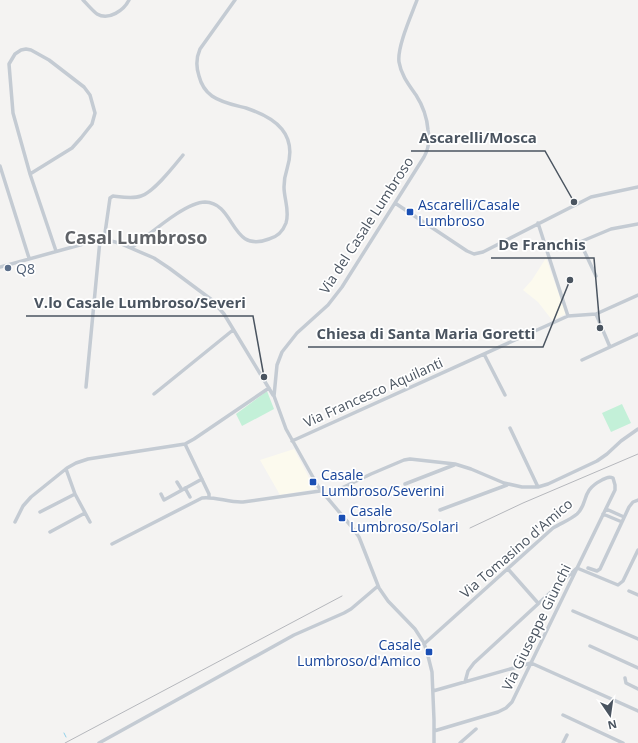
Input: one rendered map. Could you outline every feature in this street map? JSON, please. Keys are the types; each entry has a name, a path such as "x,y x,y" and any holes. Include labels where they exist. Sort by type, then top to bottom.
{"street":[{"path":"83,0 96,13 104,16 119,12 130,0"},
{"path":"131,248 184,208 200,202 210,203 219,207 227,214 238,234 244,239 251,241 261,241 272,238 279,233 285,224 287,211 284,182 290,152 286,134 280,126 267,116 223,102 213,97 204,87 197,71 197,59 200,49 235,0"},
{"name":"Via del Casale Lumbroso","path":"416,0 400,48 399,60 403,75 425,112 429,142 425,154 351,273 334,297 324,309 296,335 283,351 277,365 274,396 284,426 320,491 359,536 378,586 388,601 415,629 424,644 431,667 434,743"},
{"path":"30,174 73,147 92,123 94,112 89,94 84,87 52,62 32,50 26,49 21,50 14,56 8,66 13,113 30,174 56,251"},
{"path":"86,387 102,240 110,198 113,196 137,197 144,195 165,176 183,155"},
{"path":"0,166 29,258"},
{"path":"395,203 473,254 481,253 490,249 591,197 638,187"},
{"path":"538,223 568,316"},
{"path":"596,276 580,242 611,229 638,224"},
{"path":"0,267 29,258 102,240 114,242 131,248 164,264 206,294 218,306 274,396"},
{"name":"Via Francesco Aquilanti","path":"292,441 568,316 596,314 638,295"},
{"path":"596,314 610,347"},
{"path":"154,394 233,330"},
{"path":"582,360 638,334"},
{"path":"484,354 505,396"},
{"path":"15,522 23,506 28,500 66,469 76,463 86,460 185,444 269,388"},
{"path":"510,428 538,487"},
{"path":"324,496 407,459 455,464 471,469 508,485 538,487 547,485 599,460 638,429"},
{"path":"185,444 209,494 208,498"},
{"path":"405,484 455,464"},
{"path":"66,469 75,494 90,522"},
{"name":"Via Tomasino d'Amico","path":"424,644 553,528 577,514 582,507 587,492 593,486 600,481 611,477 613,478 615,486"},
{"path":"161,494 164,500 202,479"},
{"path":"177,482 190,497"},
{"path":"440,510 508,485"},
{"name":"Via Giuseppe Giunchi","path":"434,730 497,713 505,709 514,700 606,509 615,486"},
{"path":"112,544 202,498 243,502 320,491"},
{"path":"40,512 75,494"},
{"path":"588,568 595,571 600,569 629,507 638,500"},
{"path":"606,509 624,517"},
{"path":"50,532 85,513"},
{"path":"603,514 622,522"},
{"path":"465,682 468,671 474,663 577,568 618,585 623,581 638,550"},
{"path":"508,569 538,603"},
{"path":"98,743 294,635 344,613 351,609 378,586"},
{"path":"629,591 638,595"},
{"path":"573,610 638,639"},
{"path":"590,646 638,668"},
{"path":"433,691 531,663 638,711"},
{"path":"625,678 627,683 638,688"},
{"path":"563,715 623,743"},
{"path":"460,743 476,729"},
{"path":"563,743 567,735"}],"shaded area":[{"path":"546,258 566,314 552,320 538,302 523,290 532,280"},
{"path":"294,449 315,489 280,495 260,460"}],"green space":[{"path":"267,391 274,409 242,426 236,414"},
{"path":"622,404 631,423 611,432 602,413"}],"waterway":[{"path":"64,733 66,737"}],"railway":[{"path":"470,528 523,503 638,454"},
{"path":"65,743 342,596"}],"place":[{"name":"Ascarelli/Mosca","path":"574,202"},
{"name":"Ascarelli/Casale Lumbroso","path":"410,212"},
{"name":"Q8","path":"8,268"},
{"name":"Chiesa di Santa Maria Goretti","path":"570,280"},
{"name":"De Franchis","path":"600,328"},
{"name":"V.lo Casale Lumbroso/Severi","path":"264,377"},
{"name":"Casale Lumbroso/Severini","path":"313,482"},
{"name":"Casale Lumbroso/Solari","path":"342,518"},
{"name":"Casale Lumbroso/d'Amico","path":"429,652"}],"district":[{"name":"Casal Lumbroso","path":"136,237"}]}
